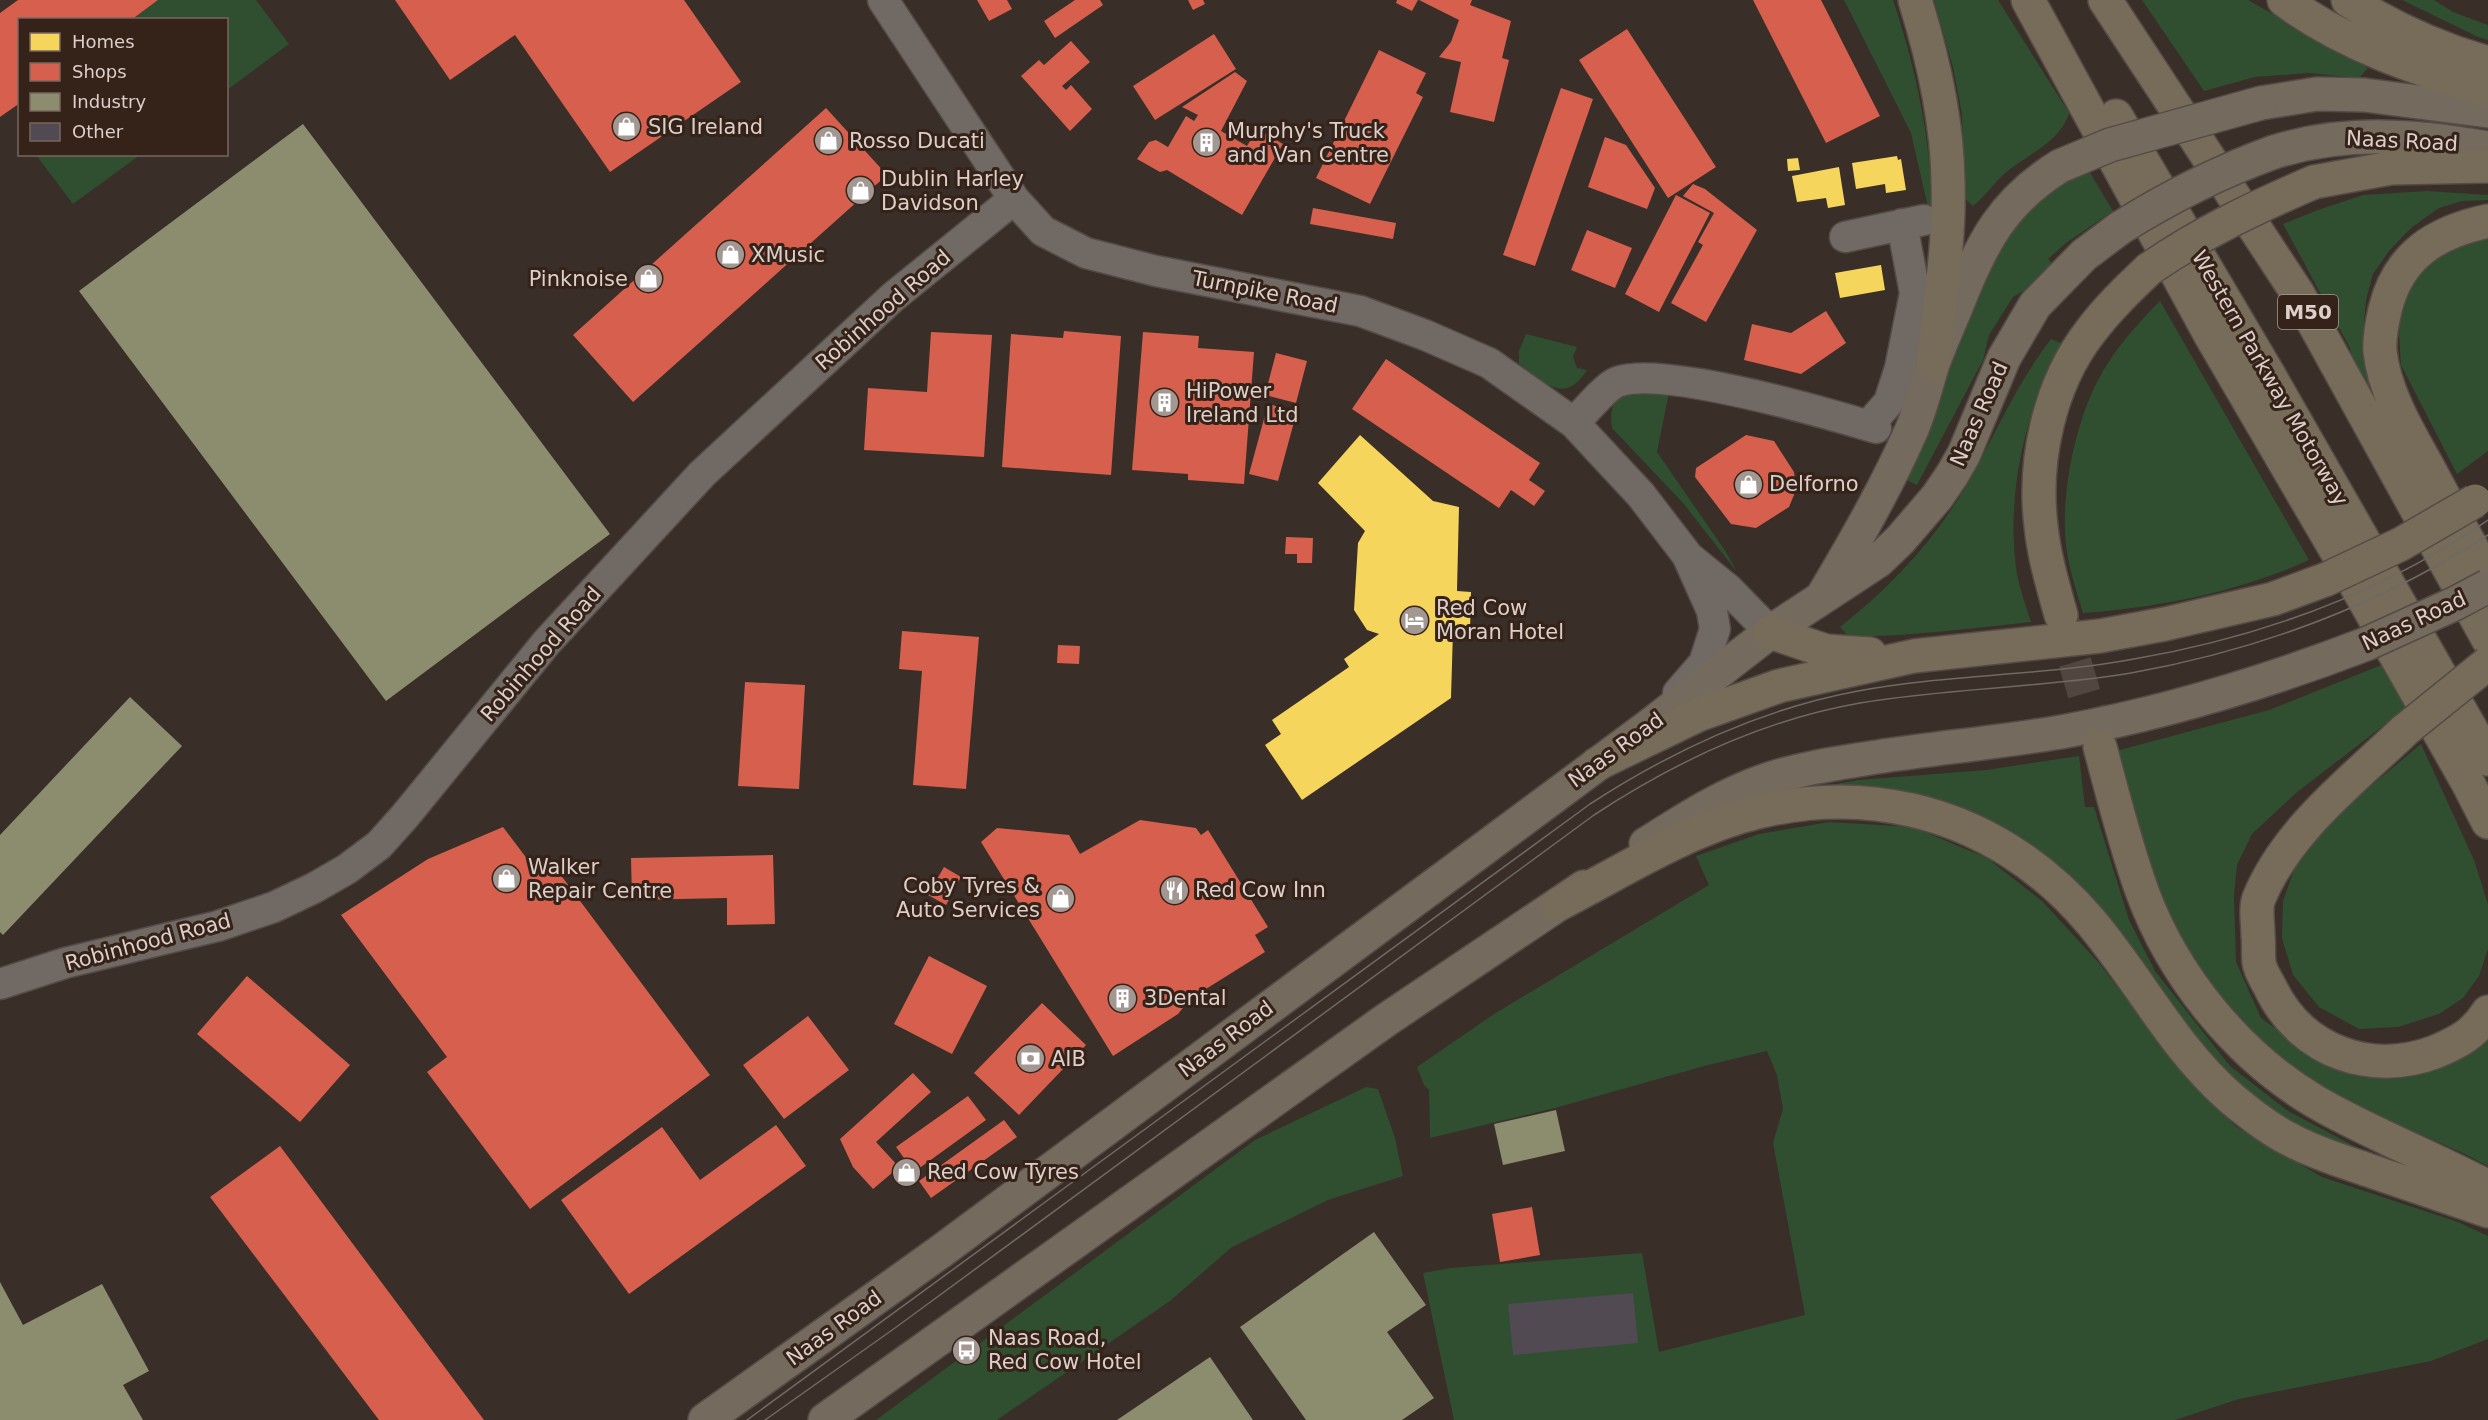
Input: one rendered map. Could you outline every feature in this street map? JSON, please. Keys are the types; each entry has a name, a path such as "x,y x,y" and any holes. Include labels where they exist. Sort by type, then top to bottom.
{"highway":[{"path":"1915,0 1942,108 1948,179 1947,245 1933,363"},
{"path":"2028,0 2211,336 2346,567 2488,822"},
{"name":"Western Parkway Motorway","path":"2048,0 2270,377 2488,759"},
{"name":"M50","path":"2105,0 2298,294 2488,639"},
{"path":"2284,0 2330,29 2397,61 2488,90"},
{"path":"2348,0 2389,25 2426,42 2488,63"},
{"path":"2061,615 2046,558 2041,527 2039,473 2051,411 2060,386 2088,333 2118,298 2150,269 2211,229 2314,182 2391,168 2488,166"},
{"path":"2488,221 2459,227 2432,240 2406,263 2389,294 2382,324 2380,350 2387,380 2404,423 2488,577"},
{"path":"1597,764 1698,715 1779,686 1914,656 2100,636 2165,624 2273,598 2327,579 2401,544 2482,496"},
{"path":"1770,632 1826,651 1914,656"},
{"path":"2488,663 2405,730 2319,813 2286,851 2258,900 2259,964 2291,1021 2319,1043 2348,1057 2383,1061 2417,1058 2448,1046 2478,1028 2488,1012"},
{"path":"2100,747 2142,891 2170,950 2217,1018 2280,1078 2317,1102 2488,1186"},
{"path":"1559,904 1652,854 1703,830 1777,809 1812,803 1858,801 1884,804 1942,818 1994,840 2021,857 2064,894 2091,922 2169,1030 2204,1072 2256,1117 2289,1140 2318,1153 2488,1211"}],"main road":[{"path":"1816,601 1862,529 1894,468 1913,427 1933,363 1987,236 2005,212 2039,179 2060,166 2110,145 2261,103 2317,94 2364,95 2488,111"},
{"name":"Naas Road","path":"705,1420 949,1245 1649,726 1770,632 1878,561 1900,540 1937,497 1964,454 2004,358 2018,330 2035,305 2084,255 2120,228 2156,205 2234,166 2274,152 2329,138 2418,137 2488,147"},
{"name":"Naas Road","path":"825,1420 1386,1020 1643,845 1705,807 1766,780 1838,763 2030,736 2126,719 2240,689 2297,671 2367,644 2488,586"}],"street":[{"name":"Turnpike Road","path":"883,0 1014,199 1043,231 1086,253 1156,271 1341,307 1425,335 1489,363 1574,423 1641,495 1686,555"},
{"name":"Robinhood Road","path":"0,984 65,963 218,926 274,907 338,874 379,845 547,642 702,474 893,297 1014,199"},
{"path":"1574,423 1616,382 1641,377 1712,386 1872,426 1889,402 1900,368 1915,293 1913,222 1845,237"},
{"path":"1686,555 1728,589 1770,632"},
{"path":"1649,726 1704,663 1715,629 1712,611 1686,555"},
{"path":"1728,589 1761,603 1782,608 1816,601"}],"green space":[{"path":"158,0 256,0 289,44 228,89 228,18 134,18"},
{"path":"1844,0 1893,0 1916,80 1926,134 1933,216 1930,216 1911,133"},
{"path":"1934,0 1998,0 2069,113 2058,133 2011,168 1973,206 1964,198 1962,114 1953,67"},
{"path":"2142,0 2248,0 2368,68 2359,78 2308,73 2255,77 2204,91"},
{"path":"2402,0 2434,0 2453,12 2488,25 2488,40 2478,37"},
{"path":"37,156 139,156 73,204"},
{"path":"2086,166 2113,211 2066,243 2048,259 2052,263 2030,287 2013,297 1989,335 1983,360 1917,485 1906,480 1932,424 1982,268 2025,207"},
{"path":"2427,191 2488,195 2488,200 2462,201 2439,208 2411,228 2389,251 2373,274 2366,300 2363,333 2364,357 2401,444 2355,369 2350,348 2283,224 2363,195"},
{"path":"2488,234 2488,451 2457,474 2401,365 2399,335 2401,303 2413,274 2440,250"},
{"path":"2160,301 2309,560 2255,581 2199,596 2141,607 2083,613 2069,563 2065,532 2066,494 2072,454 2083,415 2104,369 2126,338"},
{"path":"1526,334 1577,347 1573,357 1577,368 1587,370 1579,381 1562,389 1554,387 1519,364 1519,351"},
{"path":"2051,339 2061,343 2037,397 2021,455 2016,485 2014,545 2017,574 2031,622 1905,635 1846,634 1840,627 1896,577 1944,520 1971,477 2018,389"},
{"path":"1670,388 1657,452 1726,552 1737,572 1683,503 1612,428 1612,409 1622,393"},
{"path":"2384,664 2409,706 2296,793 2252,834 2237,865 2234,895 2236,962 2261,1018 2320,1061 2359,1077 2394,1079 2453,1062 2488,1035 2488,1166 2358,1107 2284,1064 2227,1010 2184,950 2155,896 2116,751 2269,710"},
{"path":"2421,744 2474,860 2488,904 2488,949 2479,976 2463,998 2439,1014 2398,1027 2359,1029 2319,1007 2293,975 2282,938 2283,901 2299,856 2347,806"},
{"path":"2079,756 2085,807 2094,807 2129,920 2155,971 2230,1066 2288,1111 2407,1174 2321,1144 2231,1083 2005,832 1795,791 1858,780 1986,770"},
{"path":"1829,822 1913,827 1987,858 2042,901 2099,963 2169,1055 2235,1126 2322,1177 2458,1222 2488,1236 2488,1339 2431,1361 2239,1399 2175,1420 1454,1420 1423,1273 1451,1268 1642,1253 1659,1352 1805,1315 1773,1143 1783,1109 1777,1075 1767,1051 1555,1108 1430,1138 1429,1090 1424,1085 1417,1067 1494,1014 1709,885 1696,856 1759,834"},
{"path":"1366,1087 1378,1089 1395,1138 1403,1176 1328,1200 1232,1247 1170,1301 997,1420 876,1420 1255,1140"}],"building: Homes":[{"path":"1897,156 1898,160 1901,159 1906,190 1886,193 1885,184 1856,189 1852,163"},
{"path":"1798,158 1800,170 1788,171 1787,159"},
{"path":"1839,167 1845,205 1828,208 1826,198 1797,202 1792,176"},
{"path":"1881,265 1885,290 1840,298 1835,273"},
{"name":"Red Cow Moran Hotel","path":"1360,435 1433,501 1459,507 1457,591 1471,592 1470,630 1453,630 1451,698 1302,800 1265,745 1281,734 1272,720 1349,667 1344,659 1379,634 1367,630 1354,610 1358,543 1365,531 1318,483"}],"building: Shops":[{"path":"18,0 158,0 134,18 18,18 18,104 0,117 0,13"},
{"name":"SIG Ireland","path":"395,0 684,0 741,82 610,172 515,35 450,80"},
{"path":"977,0 1007,0 1012,9 989,21"},
{"path":"1075,0 1100,0 1103,5 1055,38 1044,21"},
{"path":"1188,0 1203,0 1205,4 1193,10"},
{"path":"1397,0 1418,0 1412,11 1396,3"},
{"path":"1419,0 1472,0 1470,5 1511,21 1502,58 1509,60 1494,122 1450,112 1461,62 1439,57 1451,42 1459,20"},
{"path":"1753,0 1821,0 1880,116 1826,143"},
{"path":"1627,29 1716,167 1668,198 1579,60"},
{"path":"1214,34 1236,69 1155,120 1133,86"},
{"path":"1071,41 1090,62 1062,86 1066,90 1071,85 1092,109 1070,131 1021,76 1039,60 1044,65"},
{"path":"1379,50 1426,73 1416,93 1423,97 1370,204 1316,178"},
{"name":"Murphy's Truck and Van Centre","path":"1235,72 1247,81 1221,131 1247,146 1257,129 1283,144 1242,215 1167,170 1160,172 1137,159 1149,142 1156,140 1168,147 1186,116 1194,121 1198,115 1182,107"},
{"path":"1561,88 1593,99 1535,266 1503,255"},
{"name":"XMusic","path":"826,108 887,175 633,402 573,335"},
{"path":"1605,137 1626,145 1655,188 1647,209 1588,187"},
{"path":"1693,184 1705,189 1757,230 1706,322 1671,303 1703,245 1698,242 1714,213 1683,196"},
{"path":"1676,195 1710,213 1659,312 1625,294"},
{"path":"1313,208 1396,223 1393,239 1310,224"},
{"path":"1587,230 1632,248 1615,288 1571,270"},
{"path":"1826,311 1846,343 1801,374 1744,360 1752,324 1791,333"},
{"path":"1064,331 1121,336 1111,475 1002,467 1011,334 1063,338"},
{"path":"931,332 992,335 984,457 864,450 868,388 927,392"},
{"path":"1143,332 1199,336 1198,348 1254,352 1244,484 1188,480 1188,474 1132,470"},
{"path":"1276,353 1307,361 1296,403 1265,395"},
{"path":"1386,359 1540,463 1529,480 1545,491 1534,506 1511,490 1499,508 1352,409"},
{"path":"1268,404 1297,411 1278,481 1249,474"},
{"name":"Delforno","path":"1746,435 1774,441 1794,472 1796,490 1789,507 1756,528 1731,524 1695,477 1696,468"},
{"path":"1286,537 1313,538 1312,563 1297,563 1297,554 1285,554"},
{"path":"902,631 979,637 966,789 913,785 922,671 899,669"},
{"path":"1058,645 1080,646 1079,664 1057,663"},
{"path":"745,682 805,685 799,789 738,786"},
{"path":"1140,820 1196,828 1201,835 1208,830 1268,927 1255,935 1265,952 1190,999 1178,1014 1113,1056 981,842 997,828 1069,835 1080,854"},
{"path":"503,827 540,876 554,866 710,1075 530,1209 427,1072 447,1057 341,915 428,859"},
{"path":"773,855 775,924 727,925 727,898 632,900 631,858"},
{"path":"944,867 961,877 946,905 928,895"},
{"path":"929,956 987,986 952,1054 894,1024"},
{"path":"247,976 350,1065 300,1122 197,1034"},
{"name":"AIB","path":"1042,1003 1086,1045 1019,1115 974,1073"},
{"path":"808,1016 849,1070 784,1119 743,1065"},
{"path":"913,1073 931,1092 876,1142 899,1167 873,1189 853,1167 840,1139"},
{"path":"968,1096 986,1120 914,1172 896,1147"},
{"path":"1004,1120 1017,1137 931,1198 919,1181"},
{"path":"776,1125 806,1166 629,1294 561,1200 662,1127 700,1180"},
{"path":"280,1146 484,1420 379,1420 210,1197"},
{"path":"1532,1207 1540,1255 1500,1262 1492,1214"}],"building: Industry":[{"path":"303,124 610,534 386,701 79,291"},
{"path":"130,697 182,746 3,935 0,932 0,835"},
{"path":"1556,1110 1565,1151 1503,1165 1494,1124"},
{"path":"1374,1232 1426,1305 1387,1332 1434,1398 1402,1420 1306,1420 1240,1327"},
{"path":"0,1282 23,1325 102,1284 149,1371 123,1385 143,1420 0,1420"},
{"path":"1210,1357 1253,1420 1117,1420"}],"building: Other":[{"path":"1633,1293 1638,1343 1513,1355 1508,1304"}],"tunnel":[{"path":"2061,615 2100,747"}],"tram line":[{"path":"747,1420 1590,804 1653,766 1752,720 1822,699 1892,685 2100,665 2181,650 2274,625 2319,609 2406,569 2448,546 2488,520"},
{"path":"765,1420 895,1328 1594,815 1689,760 1755,732 1824,710 1928,694 2097,678 2131,673 2225,652 2271,638 2360,604 2404,583 2488,535"}],"place":[{"name":"SIG Ireland","path":"627,127"},
{"name":"Rosso Ducati","path":"828,141"},
{"name":"Murphy's Truck and Van Centre","path":"1206,143"},
{"name":"Dublin Harley Davidson","path":"860,191"},
{"name":"XMusic","path":"730,255"},
{"name":"Pinknoise","path":"649,279"},
{"name":"HiPower Ireland Ltd","path":"1165,403"},
{"name":"Delforno","path":"1748,484"},
{"name":"Red Cow Moran Hotel","path":"1415,620"},
{"name":"Walker Repair Centre","path":"507,879"},
{"name":"Red Cow Inn","path":"1174,890"},
{"name":"Coby Tyres & Auto Services","path":"1061,898"},
{"name":"3Dental","path":"1123,998"},
{"name":"AIB","path":"1030,1059"},
{"name":"Red Cow Tyres","path":"906,1172"},
{"name":"Naas Road, Red Cow Hotel","path":"967,1350"}]}
